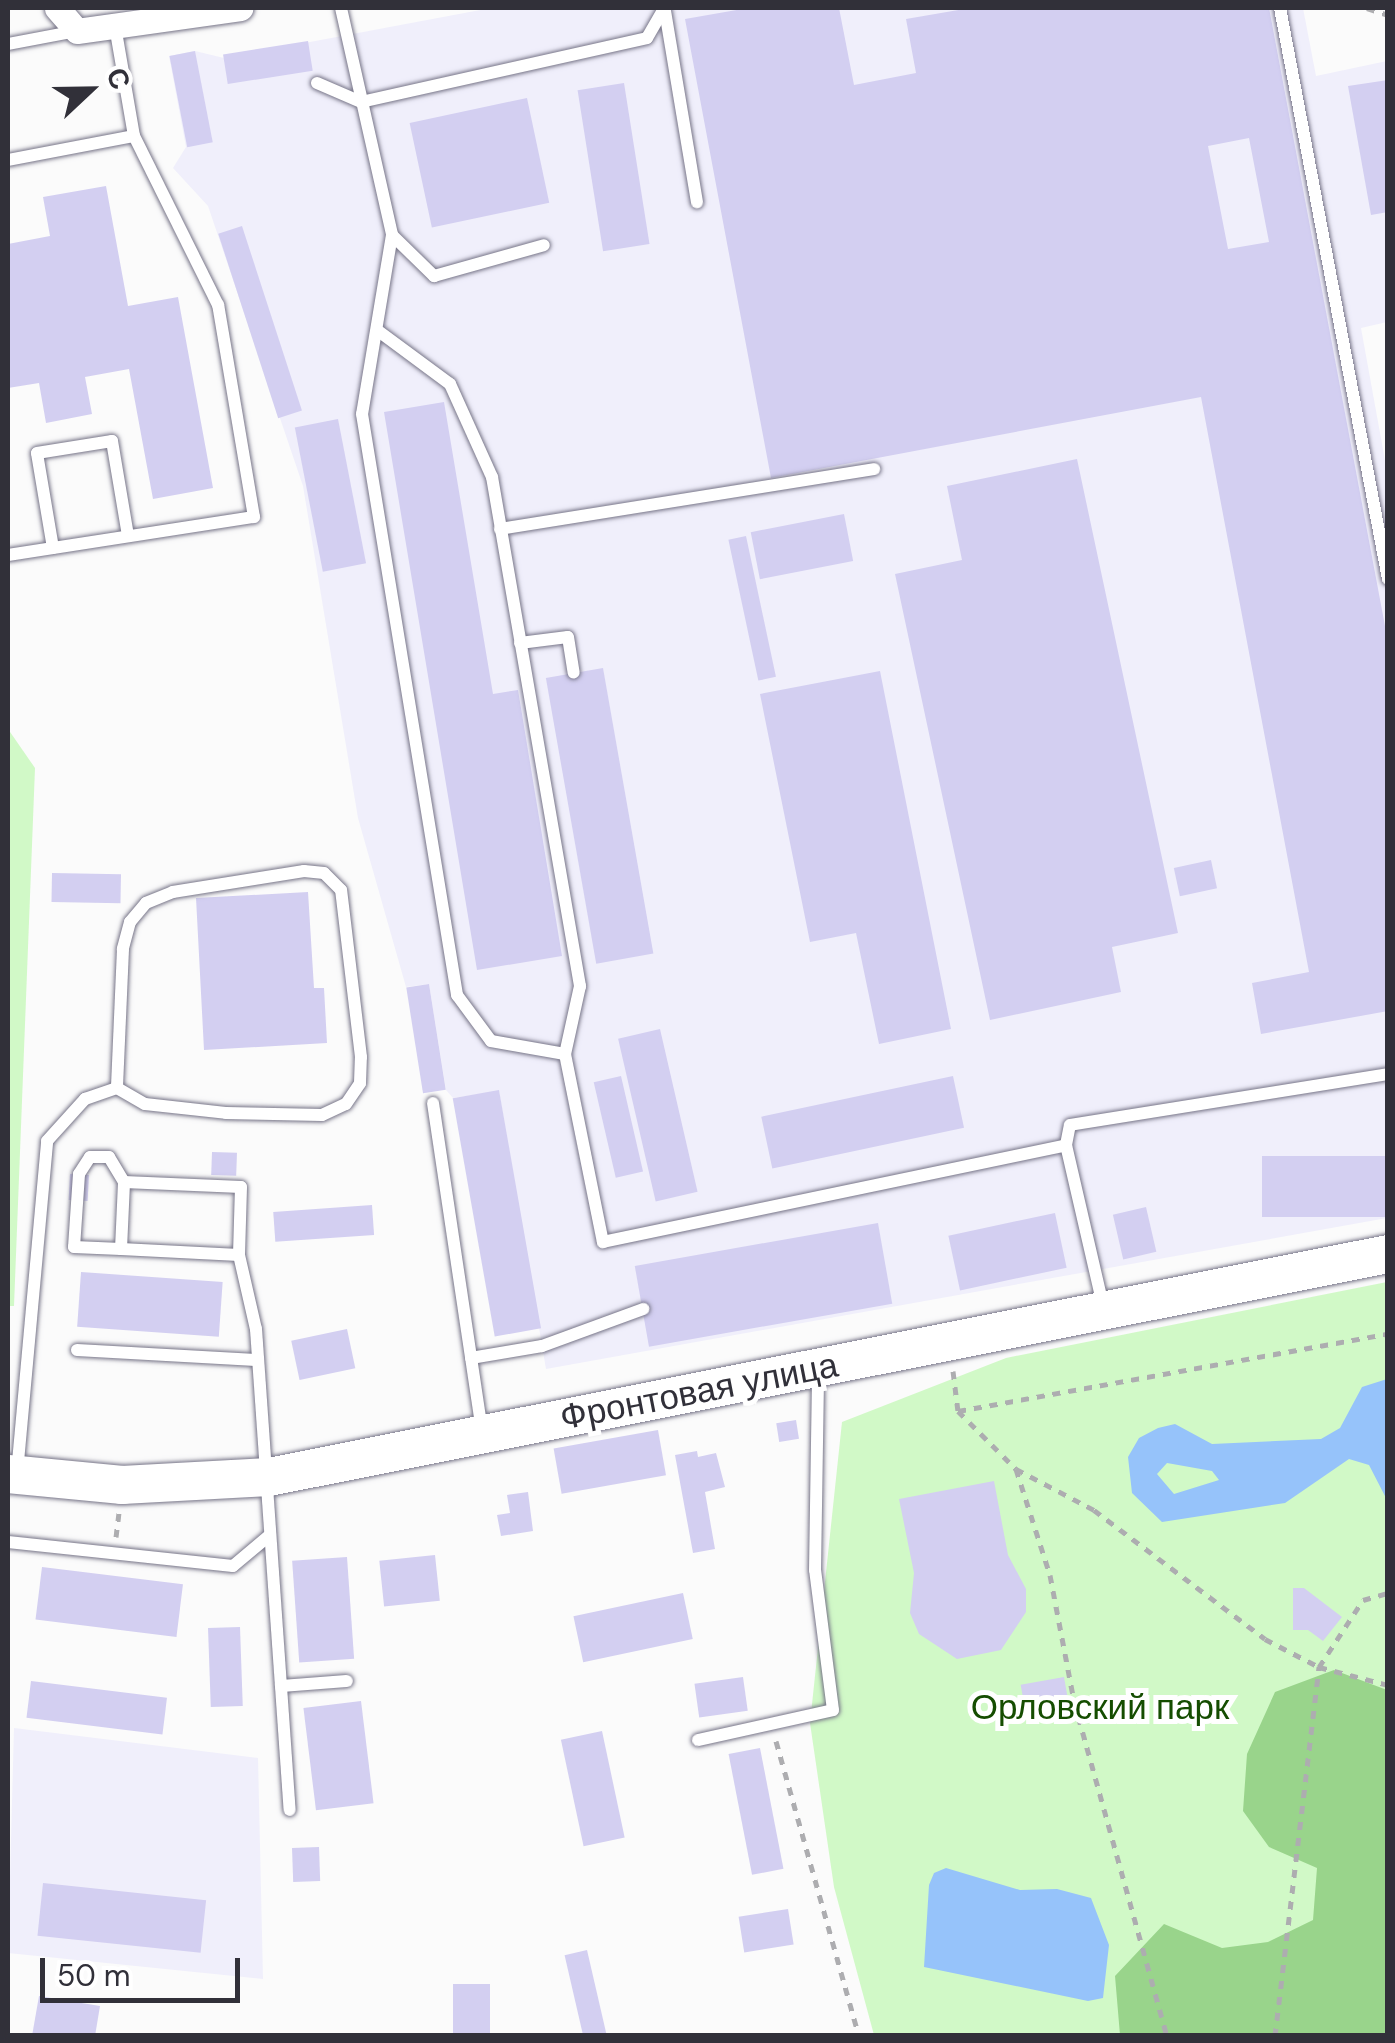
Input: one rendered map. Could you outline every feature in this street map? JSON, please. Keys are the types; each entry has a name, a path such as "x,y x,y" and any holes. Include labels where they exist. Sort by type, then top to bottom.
{"main road":[{"name":"Фронтовая улица","path":"12,1474 122,1485 269,1477 1388,1254"}],"street":[{"path":"57,8 78,31 240,8"}],"lane":[{"path":"341,8 392,235 362,414 457,995 491,1041 565,1054"},
{"path":"1280,8 1388,579"},
{"path":"317,82 361,102 646,38 664,9"},
{"path":"664,9 697,202"},
{"path":"8,556 254,516 218,306 134,136 115,26"},
{"path":"8,44 78,31"},
{"path":"8,160 134,136"},
{"path":"392,235 434,276 544,245"},
{"path":"376,330 450,384 492,477 580,986 565,1054 603,1242 1066,1145"},
{"path":"53,548 37,453 112,440 128,536"},
{"path":"500,529 874,468"},
{"path":"520,643 568,637 574,673"},
{"path":"12,1474 47,1141 85,1099 117,1088 145,1104 226,1114 322,1115 346,1104 360,1083 362,1057 341,890 324,873 304,871 173,892 146,904 130,922 123,948 117,1088"},
{"path":"1104,1312 1066,1145 1070,1125 1388,1074"},
{"path":"433,1103 482,1434"},
{"path":"121,1250 124,1182 109,1158 90,1157 79,1174 74,1248 121,1250 239,1254"},
{"path":"124,1182 242,1187 239,1254 256,1329 290,1810"},
{"path":"470,1358 542,1346 643,1309"},
{"path":"76,1350 256,1360"},
{"path":"698,1740 833,1710 815,1570 817,1368"},
{"path":"8,1542 233,1566 270,1535"},
{"path":"281,1686 347,1681"}],"path":[{"path":"1367,8 1388,15"},
{"path":"958,1411 1388,1334"},
{"path":"948,1342 958,1411 1016,1470 1094,1510 1265,1639 1319,1667 1388,1685"},
{"path":"1016,1470 1050,1575 1074,1700 1167,2036"},
{"path":"1275,2036 1319,1667 1363,1600 1388,1593"},
{"path":"772,1723 859,2036"}],"shaded area":[{"path":"491,8 1303,8 1316,76 1387,61 1387,322 1361,328 1388,477 1387,1218 546,1369 499,1091 453,1098 446,1090 429,984 406,987 358,818 303,486 208,206 173,168 186,147 169,56 195,51 224,58"},
{"path":"14,1728 258,1758 263,1979 8,1953"}],"green space":[{"path":"8,729 35,768 14,1306 8,1306"},
{"name":"Орловский парк","path":"1387,1282 1387,2035 874,2035 834,1887 810,1723 842,1422 1006,1358"},
{"path":"1334,1670 1387,1690 1387,2035 1120,2035 1115,1976 1164,1924 1222,1948 1268,1942 1313,1920 1317,1868 1269,1847 1243,1811 1247,1754 1275,1692"}],"water":[{"path":"1387,1379 1387,1500 1369,1465 1349,1459 1285,1503 1162,1522 1132,1493 1128,1457 1139,1438 1158,1428 1175,1424 1212,1444 1321,1439 1340,1428 1362,1387","holes":["1167,1463 1212,1471 1219,1480 1174,1494 1157,1474"]},
{"path":"946,1868 1020,1890 1057,1889 1091,1898 1109,1945 1103,1998 1088,2001 924,1967 929,1885 934,1873"}],"building":[{"path":"748,8 839,8 854,85 916,73 906,19 970,8 1269,8 1388,642 1388,1011 1261,1034 1252,983 1309,972 1201,397 771,478 685,19","holes":["1249,138 1269,242 1228,249 1208,146"]},
{"path":"308,41 313,71 228,84 223,54"},
{"path":"195,51 213,142 187,147 169,56"},
{"path":"1388,80 1388,212 1371,215 1348,86"},
{"path":"624,83 649,244 603,251 578,90"},
{"path":"527,98 549,203 432,228 410,123"},
{"path":"106,186 128,306 178,297 213,488 153,499 129,369 85,377 92,414 46,423 39,383 8,388 8,244 50,236 43,197"},
{"path":"242,226 302,411 278,418 218,234"},
{"path":"444,402 493,694 518,690 562,956 477,970 384,412"},
{"path":"338,419 366,563 323,572 295,427"},
{"path":"1077,459 1178,933 1112,947 1121,992 990,1020 895,574 962,560 947,486"},
{"path":"844,514 853,561 760,579 751,532"},
{"path":"746,536 776,677 758,681 728,540"},
{"path":"603,668 653,954 596,964 546,678"},
{"path":"880,671 951,1029 879,1044 856,933 810,942 760,694"},
{"path":"1211,860 1217,888 1180,896 1174,868"},
{"path":"52,873 121,874 120,903 51,902"},
{"path":"308,892 314,988 324,988 327,1043 204,1050 196,898"},
{"path":"429,984 446,1090 423,1093 406,988"},
{"path":"660,1029 698,1192 656,1201 618,1039"},
{"path":"621,1076 643,1171 616,1178 594,1082"},
{"path":"953,1076 964,1128 772,1169 761,1117"},
{"path":"499,1090 541,1328 495,1336 453,1098"},
{"path":"212,1152 237,1153 236,1176 211,1175"},
{"path":"1262,1156 1388,1156 1388,1217 1262,1217"},
{"path":"70,1174 89,1175 88,1201 69,1200"},
{"path":"372,1205 374,1235 275,1242 273,1212"},
{"path":"1146,1207 1156,1252 1123,1259 1113,1215"},
{"path":"1055,1213 1067,1268 960,1290 948,1236"},
{"path":"878,1223 892,1304 649,1347 635,1266"},
{"path":"81,1272 223,1282 219,1337 77,1327"},
{"path":"347,1329 355,1368 300,1380 291,1341"},
{"path":"796,1420 799,1439 779,1442 776,1423"},
{"path":"658,1430 666,1475 562,1494 554,1448"},
{"path":"697,1451 698,1457 716,1453 725,1487 705,1492 715,1549 693,1553 675,1455"},
{"path":"994,1481 1008,1555 1026,1589 1026,1612 1001,1650 957,1659 919,1634 910,1613 914,1573 899,1499"},
{"path":"528,1492 533,1531 501,1536 497,1515 510,1513 507,1495"},
{"path":"435,1555 440,1601 384,1607 379,1561"},
{"path":"347,1557 354,1659 299,1663 292,1561"},
{"path":"42,1567 183,1584 176,1637 36,1620"},
{"path":"1293,1588 1304,1588 1342,1617 1323,1641 1308,1630 1293,1630"},
{"path":"683,1593 693,1639 583,1662 573,1616"},
{"path":"240,1627 243,1706 211,1707 208,1628"},
{"path":"743,1677 748,1711 699,1717 694,1684"},
{"path":"1064,1677 1068,1700 1025,1707 1021,1685"},
{"path":"31,1681 167,1698 162,1734 26,1718"},
{"path":"361,1701 374,1803 316,1810 303,1708"},
{"path":"602,1731 625,1838 584,1846 561,1740"},
{"path":"760,1748 783,1869 752,1875 729,1754"},
{"path":"319,1847 320,1881 293,1882 292,1848"},
{"path":"43,1883 206,1900 201,1953 37,1936"},
{"path":"788,1909 794,1945 744,1952 739,1917"},
{"path":"587,1950 607,2036 583,2036 565,1955"},
{"path":"453,1984 490,1984 490,2036 453,2036"},
{"path":"39,1996 100,2006 95,2036 32,2036"}]}
